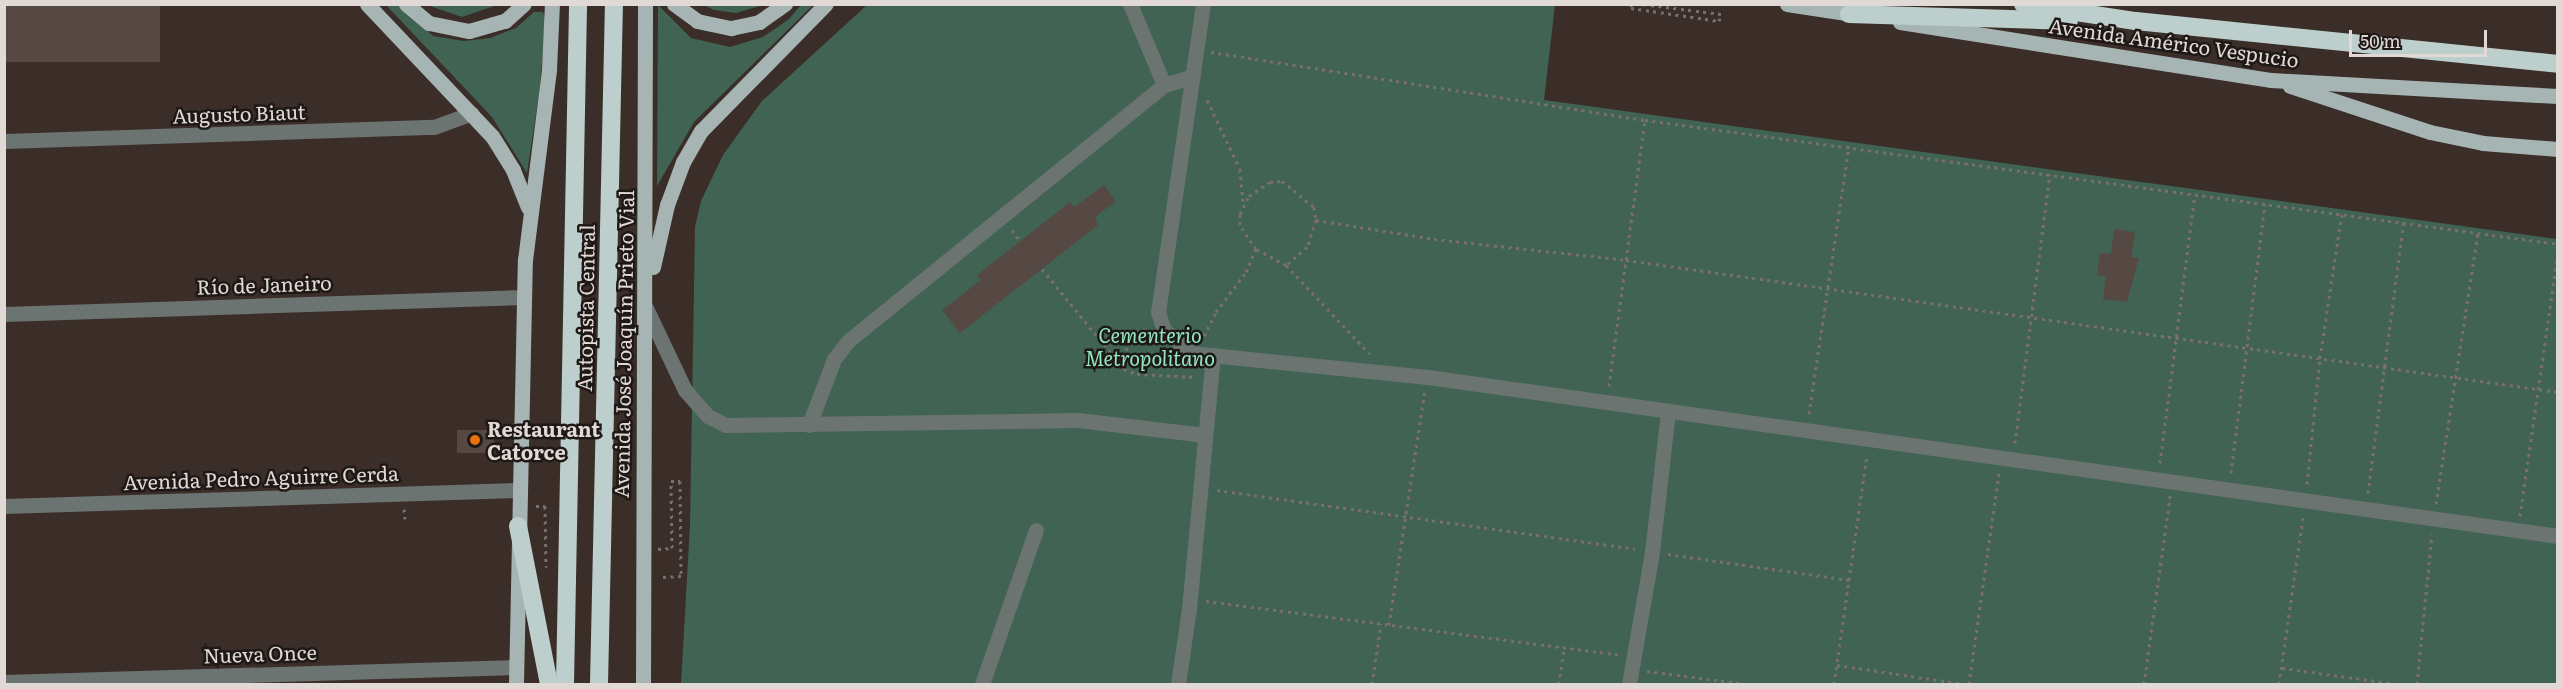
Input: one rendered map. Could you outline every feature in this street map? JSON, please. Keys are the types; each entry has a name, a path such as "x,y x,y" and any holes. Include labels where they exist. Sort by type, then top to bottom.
{"highway":[{"name":"Autopista Central","path":"565,684 579,4"},
{"name":"Autopista Central","path":"599,684 614,4"},
{"path":"2023,4 2136,21 2558,64"},
{"path":"1849,14 2136,21"},
{"path":"518,526 549,684"}],"main road":[{"path":"367,4 472,113 506,157 529,212"},
{"path":"406,4 429,23 469,31 505,21 524,4"},
{"path":"516,684 524,297 529,212 546,95 552,4"},
{"name":"Avenida José Joaquín Prieto Vial","path":"643,684 640,590 646,308 645,4"},
{"path":"674,4 697,21 731,28 759,22 785,4"},
{"path":"646,308 667,205 690,148 714,115 826,4"},
{"name":"Avenida Américo Vespucio","path":"1787,4 2271,80 2558,96"},
{"path":"2271,80 2430,132 2483,143 2558,149"}],"street":[{"path":"1130,4 1164,85"},
{"path":"1203,4 1158,312 1164,330 1184,350 1213,356 1428,377 2558,536"},
{"path":"809,425 834,359 848,341 1164,85 1192,76"},
{"name":"Augusto Biaut","path":"4,141 434,127 472,113"},
{"name":"Río de Janeiro","path":"4,314 524,297"},
{"path":"646,308 681,384 708,416 734,426 1078,420 1205,435"},
{"path":"1178,684 1190,599 1209,376 1213,356"},
{"path":"1630,670 1652,552 1668,411"},
{"name":"Avenida Pedro Aguirre Cerda","path":"4,506 519,490"},
{"path":"982,684 1036,530"},
{"name":"Nueva Once","path":"4,682 516,667"}],"path":[{"path":"1631,6 1719,21 1721,14 1642,4"},
{"path":"1206,62 1206,51 1645,120 1849,146 2194,195 2342,212 2558,244"},
{"path":"1203,107 1205,95 1240,169 1243,234 1256,249 1286,265 1370,354"},
{"path":"1607,403 1645,120"},
{"path":"1806,431 1849,146"},
{"path":"1969,684 2031,317 2050,174"},
{"path":"1243,205 1261,187 1282,181 1314,207 1316,220 1307,247 1286,265"},
{"path":"2144,684 2165,481 2176,338 2194,195"},
{"path":"2229,490 2245,348 2265,204"},
{"path":"2279,684 2306,501 2320,358 2342,212"},
{"path":"1316,220 1434,239 1626,260 2558,392"},
{"path":"2366,510 2404,221"},
{"path":"2416,684 2434,519 2454,376 2478,231"},
{"path":"1204,336 1256,249"},
{"path":"2518,531 2558,253"},
{"path":"1042,269 1118,363 1137,374 1209,376"},
{"path":"1118,363 1139,330 1164,330"},
{"path":"1194,334 1216,337"},
{"path":"1359,353 1381,356"},
{"path":"1389,625 1428,377"},
{"path":"1834,684 1869,440"},
{"path":"1200,487 1849,580"},
{"path":"1190,599 1564,649 1630,670 1746,684"},
{"path":"1372,684 1381,624"},
{"path":"1559,684 1564,649"},
{"path":"1837,665 1962,684"},
{"path":"2282,668 2397,684"}],"green space":[{"path":"386,5 399,5 433,36 464,41 490,38 516,28 534,12 543,12 546,22 539,94 527,173 492,117"},
{"path":"427,5 497,5 462,17"},
{"path":"658,5 691,38 730,47 763,37 789,19 801,5 813,5 694,122 657,186"},
{"path":"704,5 763,5 736,13 714,10"},
{"name":"Cementerio Metropolitano","path":"867,5 1555,5 1544,100 2557,239 2557,684 681,684 690,525 695,227 701,201 723,155 762,101"}],"building":[{"path":"4,4 160,4 160,62 4,62"},
{"path":"1104,185 1116,201 1095,217 1098,225 960,333 942,310 981,280 977,275 1070,202 1074,207"},
{"path":"2114,229 2135,232 2131,257 2139,258 2127,302 2103,299 2106,276 2097,275 2100,253 2111,254"},
{"name":"Restaurant Catorce","path":"457,430 494,430 494,453 457,453"}],"place":[{"name":"Restaurant Catorce","path":"475,440"}]}
